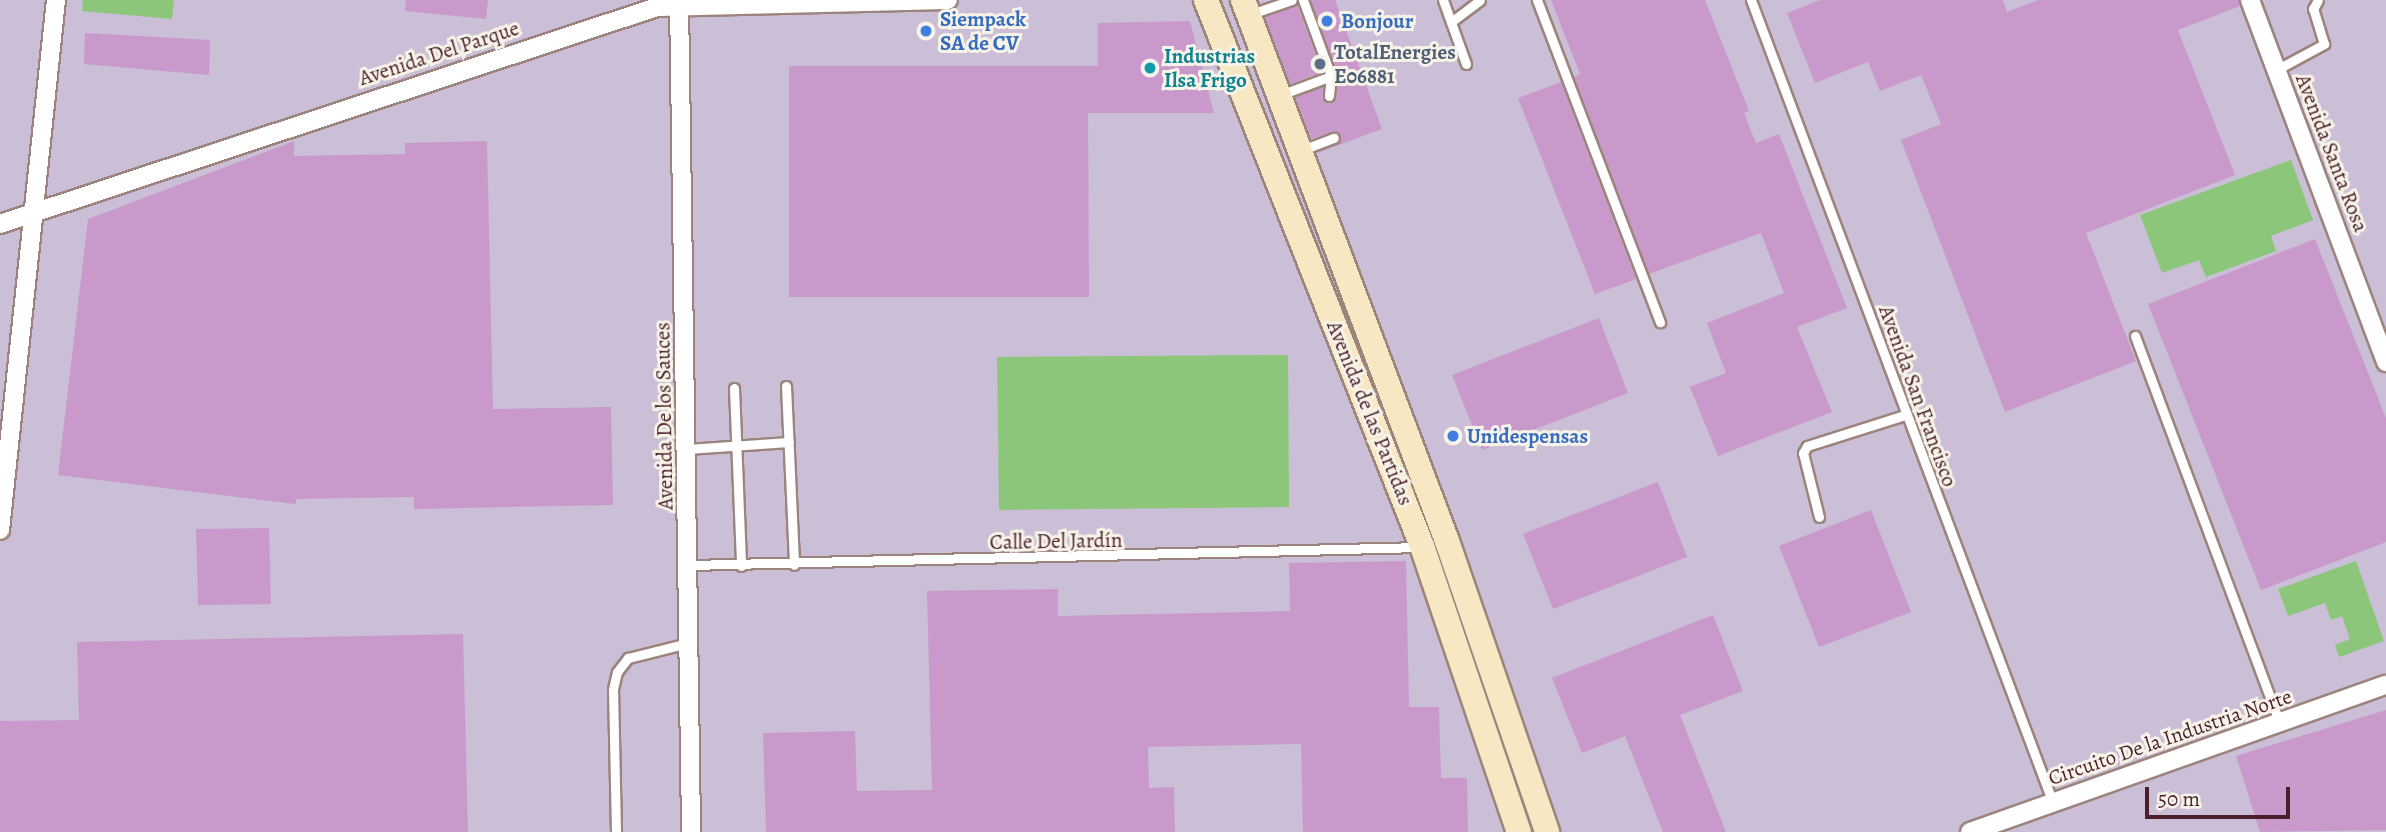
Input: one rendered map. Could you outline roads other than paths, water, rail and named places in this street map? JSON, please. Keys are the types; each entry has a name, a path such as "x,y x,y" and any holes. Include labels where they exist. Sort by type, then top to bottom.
{"main road":[{"name":"Avenida de las Partidas","path":"1206,0 1422,546 1518,832"},
{"name":"Avenida de las Partidas","path":"1246,7 1447,541 1547,832"}],"street":[{"path":"0,530 56,0"},
{"name":"Avenida Del Parque","path":"0,224 636,12 679,3 948,0"},
{"name":"Avenida Santa Rosa","path":"2250,0 2386,362"},
{"name":"Avenida De los Sauces","path":"679,3 691,565 691,832"},
{"name":"Circuito De la Industria Norte","path":"1970,832 2386,685"}],"lane":[{"path":"1246,7 1292,0"},
{"path":"1303,0 1331,76 1329,96"},
{"path":"1443,0 1466,64"},
{"path":"1451,22 1480,0"},
{"path":"1537,0 1660,323"},
{"name":"Avenida San Francisco","path":"1751,0 2053,803"},
{"path":"2276,70 2324,44 2313,9 2318,0"},
{"path":"1280,95 1331,76"},
{"path":"1302,150 1334,138"},
{"path":"2134,336 2280,723"},
{"path":"786,386 794,565"},
{"path":"734,388 741,566"},
{"path":"1819,517 1803,453 1807,446 1905,415"},
{"path":"687,449 789,442"},
{"name":"Calle Del Jardín","path":"691,565 794,565 1422,546"},
{"path":"616,832 613,689 617,672 628,658 690,643"}],"place":[{"name":"Bonjour","path":"1327,21"},
{"name":"Siempack SA de CV","path":"926,31"},
{"name":"TotalEnergies E06881","path":"1320,64"},
{"name":"Industrias Ilsa Frigo","path":"1150,68"},
{"name":"Unidespensas","path":"1453,436"}]}
